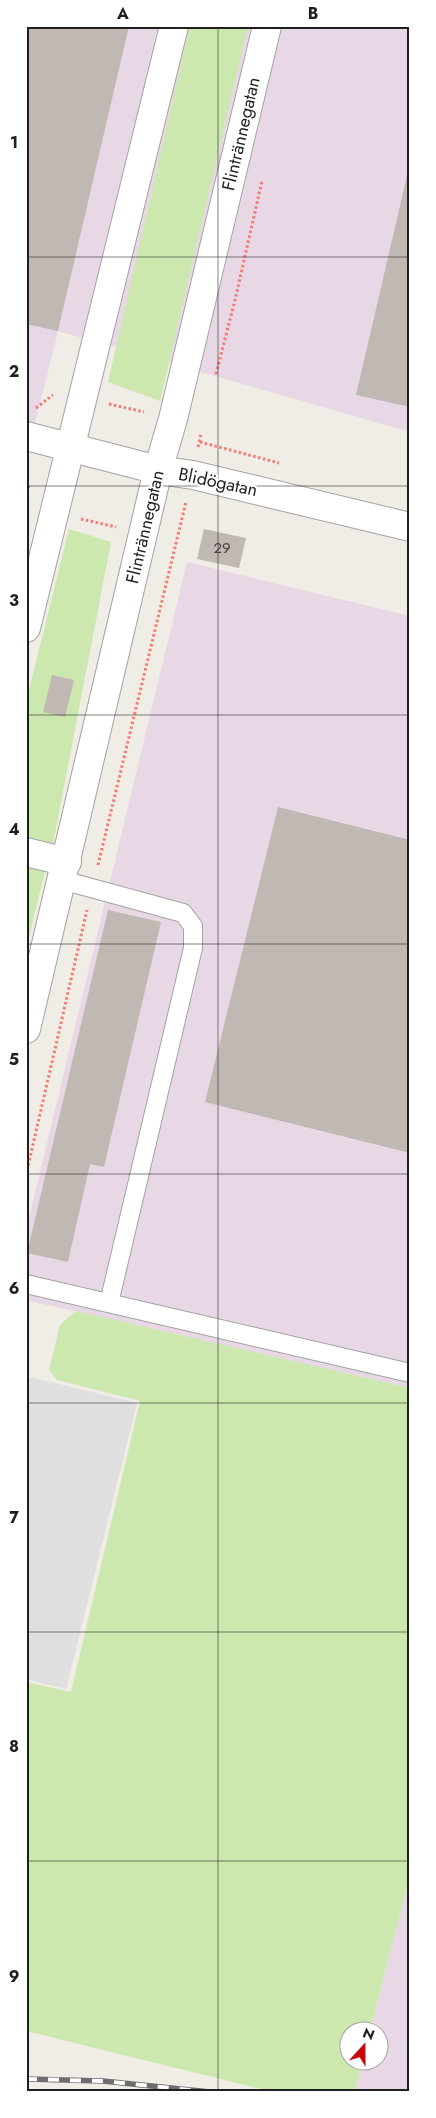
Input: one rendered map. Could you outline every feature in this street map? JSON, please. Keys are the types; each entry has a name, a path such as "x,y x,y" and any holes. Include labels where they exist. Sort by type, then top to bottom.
{"street":[{"path":"26,628 174,26"},
{"name":"Flintrännegatan","path":"26,1029 158,470 175,409 267,26"},
{"name":"Blidögatan","path":"26,436 158,470 193,475 410,527"},
{"path":"26,852 64,871"}],"lane":[{"path":"64,871 93,888 183,913 193,926 193,948 109,1303"},
{"path":"26,1284 410,1373"}],"path":[{"path":"26,1175 193,475"},
{"path":"56,512 176,542"}],"shaded area":[{"path":"26,26 410,26 410,432 58,331 26,459"},
{"path":"187,562 410,616 410,1388 26,1300 26,1230"},
{"path":"26,1376 137,1403 66,1689 26,1679"},
{"path":"410,1876 410,2092 355,2092 361,2070 388,2070 388,2020 373,2020"}],"green space":[{"path":"190,26 248,26 160,401 108,382"},
{"path":"69,529 111,542 53,844 26,839 26,702"},
{"path":"26,867 45,871 26,949"},
{"path":"76,1311 410,1388 410,1876 373,2020 338,2020 338,2070 361,2070 355,2092 273,2092 26,2031 26,1682 71,1692 140,1401 57,1380 49,1370 60,1325"}],"building":[{"path":"26,26 129,26 58,331 26,324"},
{"path":"410,167 410,407 356,395"},
{"path":"204,529 246,538 239,568 197,559"},
{"path":"52,675 74,680 65,717 43,712"},
{"path":"278,807 410,840 410,1153 205,1102"},
{"path":"108,910 161,922 104,1167 90,1164 68,1262 27,1253"}],"railway":[{"path":"26,2079 103,2081 210,2092"}]}
